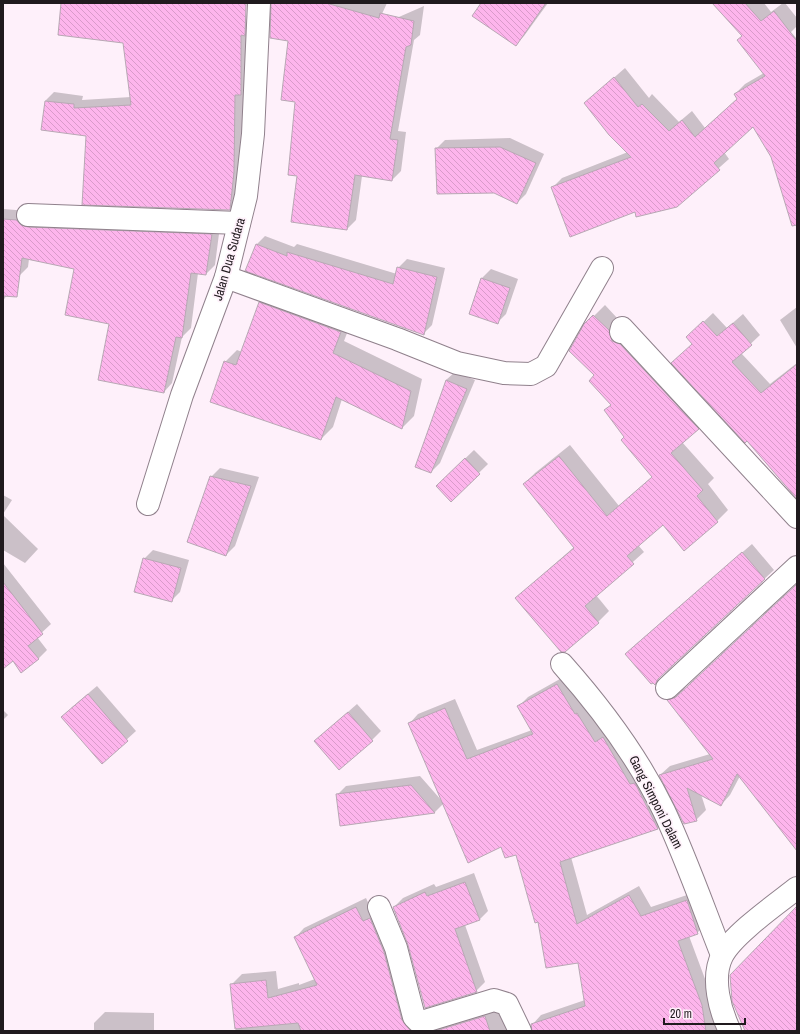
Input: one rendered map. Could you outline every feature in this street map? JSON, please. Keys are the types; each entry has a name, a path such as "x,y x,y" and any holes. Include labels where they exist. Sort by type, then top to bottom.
{"street":[{"name":"Jalan Dua Sudara","path":"148,504 182,395 226,277 246,196 253,134 259,3"},
{"path":"28,215 239,223"},
{"path":"226,277 397,339 457,363 504,373 531,374 546,366 602,268"},
{"path":"621,332 622,328 797,518"},
{"path":"667,688 797,567"},
{"name":"Gang Simponi Dalam","path":"562,664 612,725 649,784 678,842 722,955"},
{"path":"730,1031 724,1019 717,982 718,968 722,955 741,933 797,888"},
{"path":"379,907 396,948 414,1017 418,1021 425,1021 494,1000 507,1004 520,1031"}],"building":[{"path":"61,3 246,3 245,36 241,35 241,95 235,95 234,172 230,210 82,205 86,136 41,130 45,101 74,104 74,108 131,105 123,43 58,35"},
{"path":"271,3 326,3 379,18 380,13 414,21 411,45 406,47 390,139 398,140 392,181 355,175 347,230 291,222 297,176 288,175 295,102 281,100 288,41 270,38"},
{"path":"481,3 546,3 516,46 472,16"},
{"path":"712,3 745,3 761,21 774,11 797,41 797,225 792,226 771,157 753,127 714,163 720,170 677,207 636,217 635,212 570,237 551,187 631,157 609,135 584,103 614,77 638,107 642,104 669,131 682,120 695,137 737,99 734,94 765,76 737,40 742,36"},
{"path":"500,147 536,163 517,204 494,193 437,194 435,148"},
{"path":"3,219 17,220 21,225 28,227 212,234 206,275 191,273 182,338 176,337 164,393 98,380 109,324 65,315 74,269 22,258 17,297 3,296"},
{"path":"256,244 287,256 287,252 393,284 397,267 437,277 424,335 245,271"},
{"path":"481,278 510,288 498,324 469,314"},
{"path":"259,302 341,332 333,353 411,391 402,429 336,397 321,440 210,402 224,361 236,365"},
{"path":"593,315 609,330 612,341 620,344 699,429 671,453 703,490 697,496 718,522 684,551 663,525 627,556 634,564 585,606 599,623 565,652 561,652 515,598 574,548 523,484 559,456 607,516 652,477 621,440 624,437 604,410 611,405 589,381 594,375 569,351 584,324"},
{"path":"703,321 717,336 733,323 752,345 732,362 761,393 797,364 797,499 747,441 745,443 671,363 692,344 686,337"},
{"path":"446,380 467,389 431,473 415,467"},
{"path":"465,458 480,474 451,502 436,486"},
{"path":"210,476 251,486 226,556 187,542"},
{"path":"742,552 765,579 658,679 655,685 653,683 651,684 625,654"},
{"path":"143,558 181,568 172,602 134,592"},
{"path":"3,582 43,634 28,646 39,659 21,673 13,661 3,669"},
{"path":"797,584 797,851 737,774 721,806 687,788 697,821 684,824 659,775 713,759 667,700 676,697"},
{"path":"557,684 575,714 577,713 595,742 603,737 630,784 635,783 658,829 560,862 577,924 629,895 641,916 687,900 698,934 678,941 702,1005 706,1031 532,1031 531,1024 585,1006 578,963 546,968 538,922 535,923 516,855 505,858 501,847 468,863 408,723 445,708 467,759 533,734 517,706"},
{"path":"88,694 128,741 102,764 61,717"},
{"path":"348,712 373,741 339,770 314,741"},
{"path":"411,785 435,813 340,826 336,794"},
{"path":"465,882 480,920 455,929 477,992 425,1008 408,945 393,907 425,892 427,896"},
{"path":"797,906 797,1031 745,1031 732,1001 730,975"},
{"path":"356,907 363,921 370,918 384,952 402,1020 411,1031 301,1031 298,1023 235,1029 230,984 266,980 268,998 317,985 294,937"},
{"path":"485,1016 490,1031 435,1031"}]}
